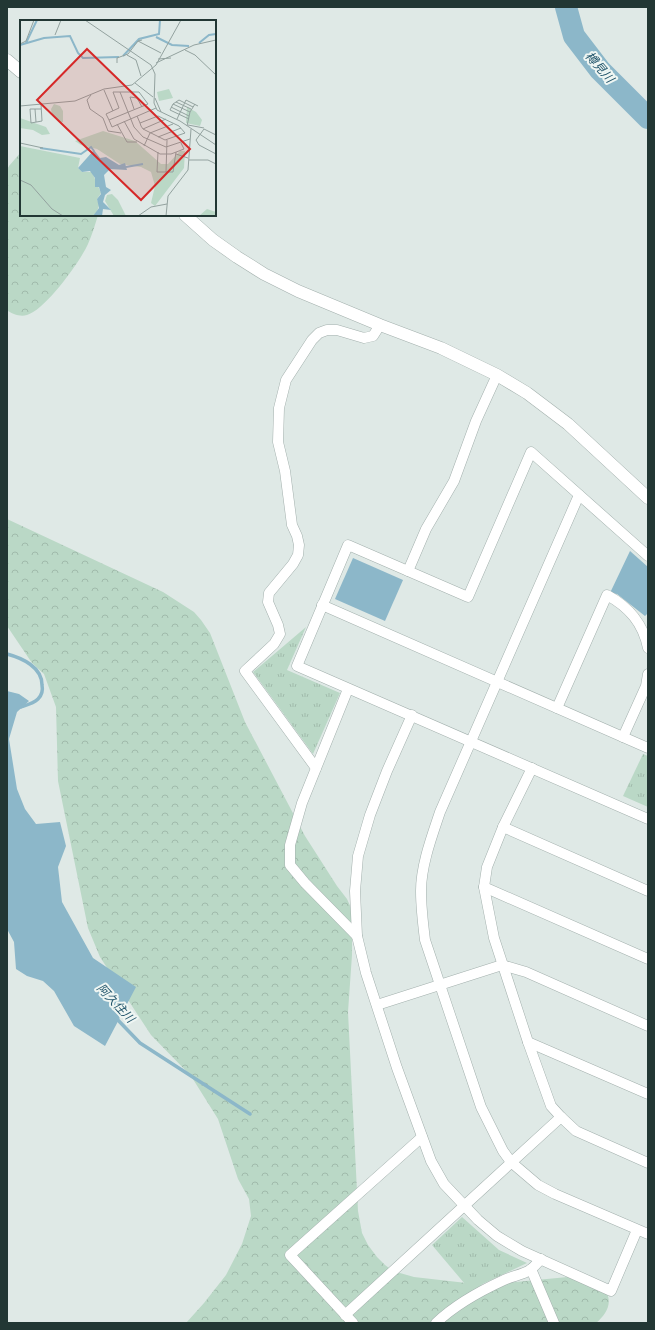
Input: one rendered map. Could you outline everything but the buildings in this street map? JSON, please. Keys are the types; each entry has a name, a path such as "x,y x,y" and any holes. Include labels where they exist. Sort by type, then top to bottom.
{"street":[{"path":"7,60 20,71"},
{"path":"186,216 213,240 264,274 298,291 380,325 441,348 497,375 527,393 556,415 648,498"},
{"path":"316,768 245,671 274,644 280,634 278,625 268,602 269,593 293,564 298,555 299,545 292,525 285,471 278,442 279,408 286,380 312,340 319,333 327,330 337,330 364,338 373,336 380,325"},
{"path":"408,571 426,529 454,481 476,421 497,375"},
{"path":"648,556 531,452 468,597 348,545 297,666 648,819"},
{"path":"579,495 440,812 427,852 421,889 422,917 425,940 481,1107 503,1151 511,1162 538,1185 555,1194 648,1234"},
{"path":"557,708 607,595 619,602 634,617 643,630 648,648"},
{"path":"322,605 648,748"},
{"path":"623,737 646,686 648,674"},
{"path":"348,689 302,803 290,845 290,865 305,883 357,936"},
{"path":"412,715 387,771 370,815 358,856 355,891 357,936 366,973 397,1068 431,1161 444,1184 478,1220 497,1236 522,1251 611,1291 637,1230"},
{"path":"532,768 503,827 487,867 484,888 494,938 528,1042 551,1106 576,1131 648,1163"},
{"path":"503,827 648,891"},
{"path":"484,888 648,959"},
{"path":"377,1005 502,965 526,972 648,1026"},
{"path":"528,1042 648,1094"},
{"path":"345,1315 561,1117"},
{"path":"353,1323 290,1255 422,1137"},
{"path":"436,1323 444,1315 461,1303 507,1278 531,1269 541,1259"},
{"path":"531,1269 554,1323"}],"green space":[{"path":"20,153 20,216 98,216 88,244 70,273 43,304 27,315 22,316 7,310 7,171 9,166"},
{"path":"7,519 163,592 194,612 210,633 245,722 305,836 347,899 352,910 352,955 348,1012 358,1211 362,1233 368,1245 377,1257 393,1271 414,1277 484,1285 578,1276 593,1278 599,1282 606,1292 609,1301 604,1315 596,1323 186,1323 226,1275 242,1244 251,1216 249,1199 238,1179 218,1119 191,1076 151,1035 100,957 88,928 58,781 56,707 44,674 32,663 7,626"},
{"path":"306,627 287,670 340,693 313,754 253,672"},
{"path":"643,754 648,756 648,807 623,796"},
{"path":"462,1217 499,1250 527,1263 470,1290 432,1245"}],"water":[{"path":"630,551 648,567 648,613 645,616 617,594 610,593"},
{"path":"353,558 403,580 385,621 335,599"},
{"path":"7,691 19,694 29,701 17,712 9,739 17,789 25,809 36,824 60,822 66,846 58,867 62,902 93,958 136,987 105,1046 74,1026 54,991 43,981 27,976 16,969 14,942 7,929"}],"waterway":[{"name":"樽見川","path":"566,7 574,36 600,70 648,118"},
{"name":"阿久住川","path":"7,654 30,664 39,673 41,679 42,691 39,697 32,703 21,707"},
{"name":"阿久住川","path":"115,1017 140,1043 250,1114"}]}
